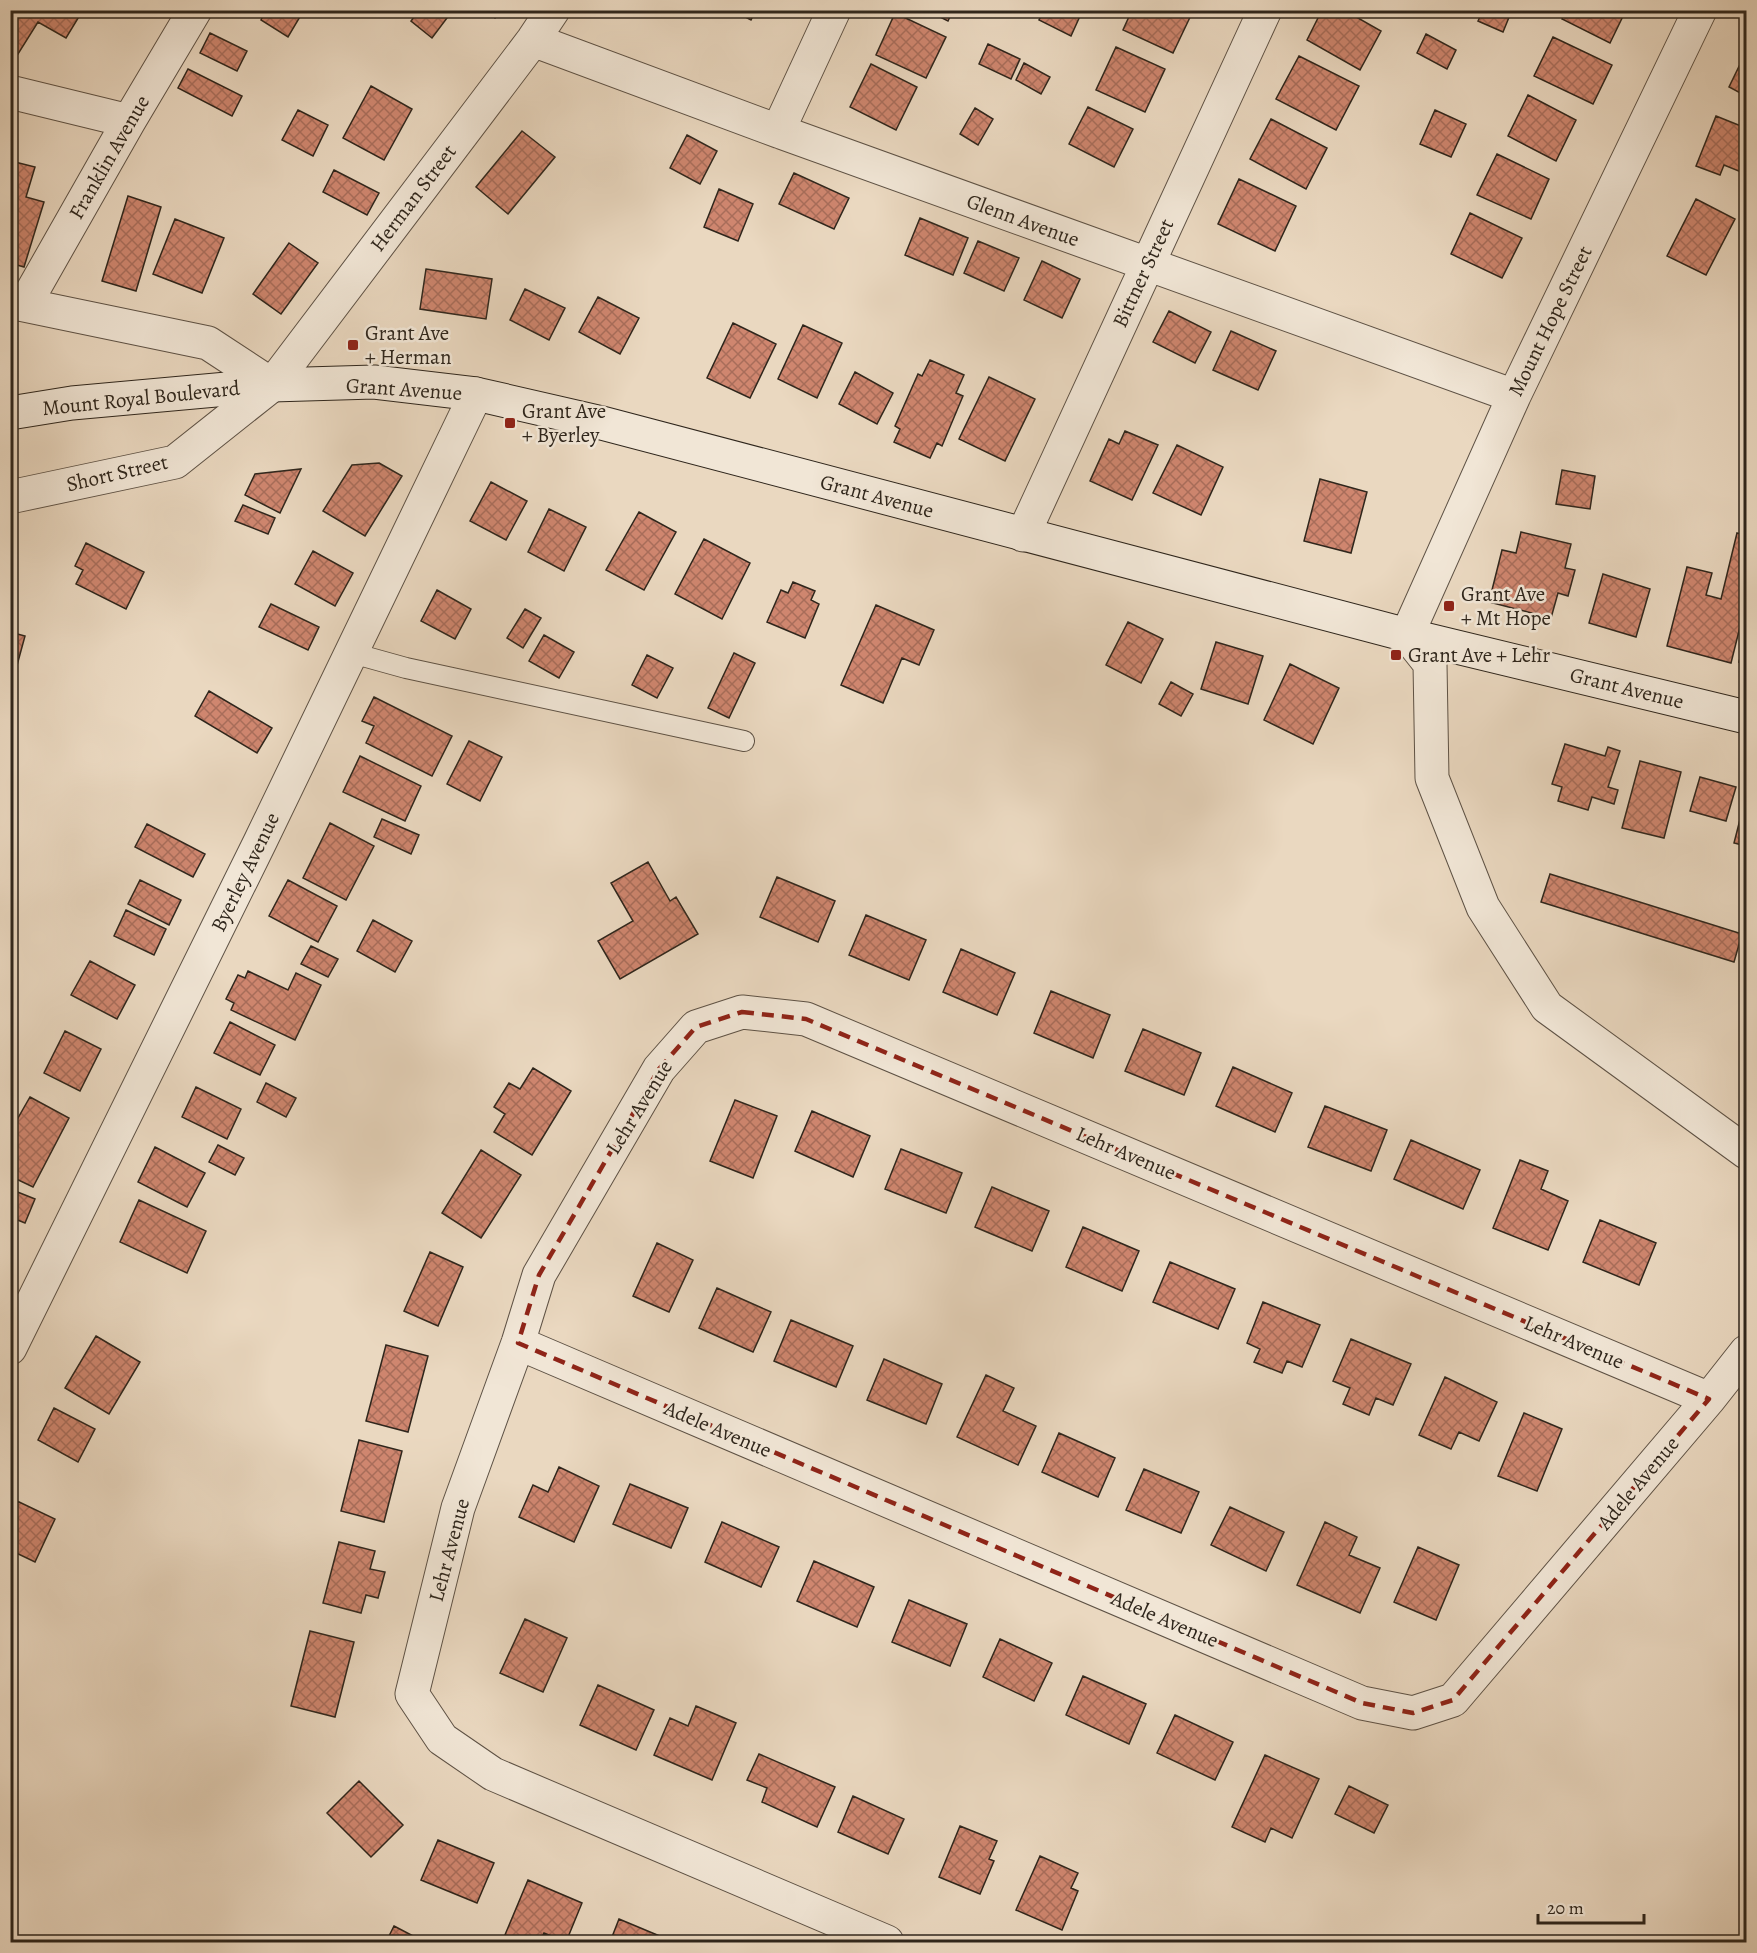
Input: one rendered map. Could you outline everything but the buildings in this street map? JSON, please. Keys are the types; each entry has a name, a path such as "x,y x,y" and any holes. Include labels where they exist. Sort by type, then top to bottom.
{"street":[{"name":"Franklin Avenue","path":"18,303 195,10"},
{"name":"Herman Street","path":"272,385 533,40 553,10"},
{"path":"778,131 834,10"},
{"name":"Bittner Street","path":"1023,535 1265,10"},
{"name":"Mount Hope Street","path":"1407,635 1514,396 1700,10"},
{"name":"Glenn Avenue","path":"533,40 778,131 1514,396"},
{"path":"10,92 129,121"},
{"path":"18,303 208,343 272,385"},
{"name":"Grant Avenue","path":"272,385 374,382 476,394 598,422 1407,635 1746,717"},
{"name":"Mount Royal Boulevard","path":"10,412 72,403 272,385"},
{"name":"Short Street","path":"10,497 175,462 272,385"},
{"name":"Byerley Avenue","path":"10,1348 352,653 476,394"},
{"path":"1407,635 1430,664 1432,778 1483,907 1547,1007 1746,1152"},
{"name":"Lehr Avenue","path":"887,1942 493,1774 442,1739 412,1694 458,1508 518,1343 538,1275 659,1069 696,1027 742,1012 806,1018 1709,1399"},
{"name":"Adele Avenue","path":"518,1343 1362,1703 1413,1713 1453,1700 1709,1399"},
{"path":"1709,1399 1746,1352"}],"lane":[{"path":"352,653 406,669 744,741"}],"highlighted area":[{"path":"742,1012 806,1019 1709,1399 1453,1700 1413,1713 1362,1703 518,1343 539,1275 659,1069 696,1027"}],"place":[{"name":"Grant Ave + Herman","path":"353,345"},
{"name":"Grant Ave + Byerley","path":"510,423"},
{"name":"Grant Ave + Mt Hope","path":"1449,606"},
{"name":"Grant Ave + Lehr","path":"1396,655"}]}
